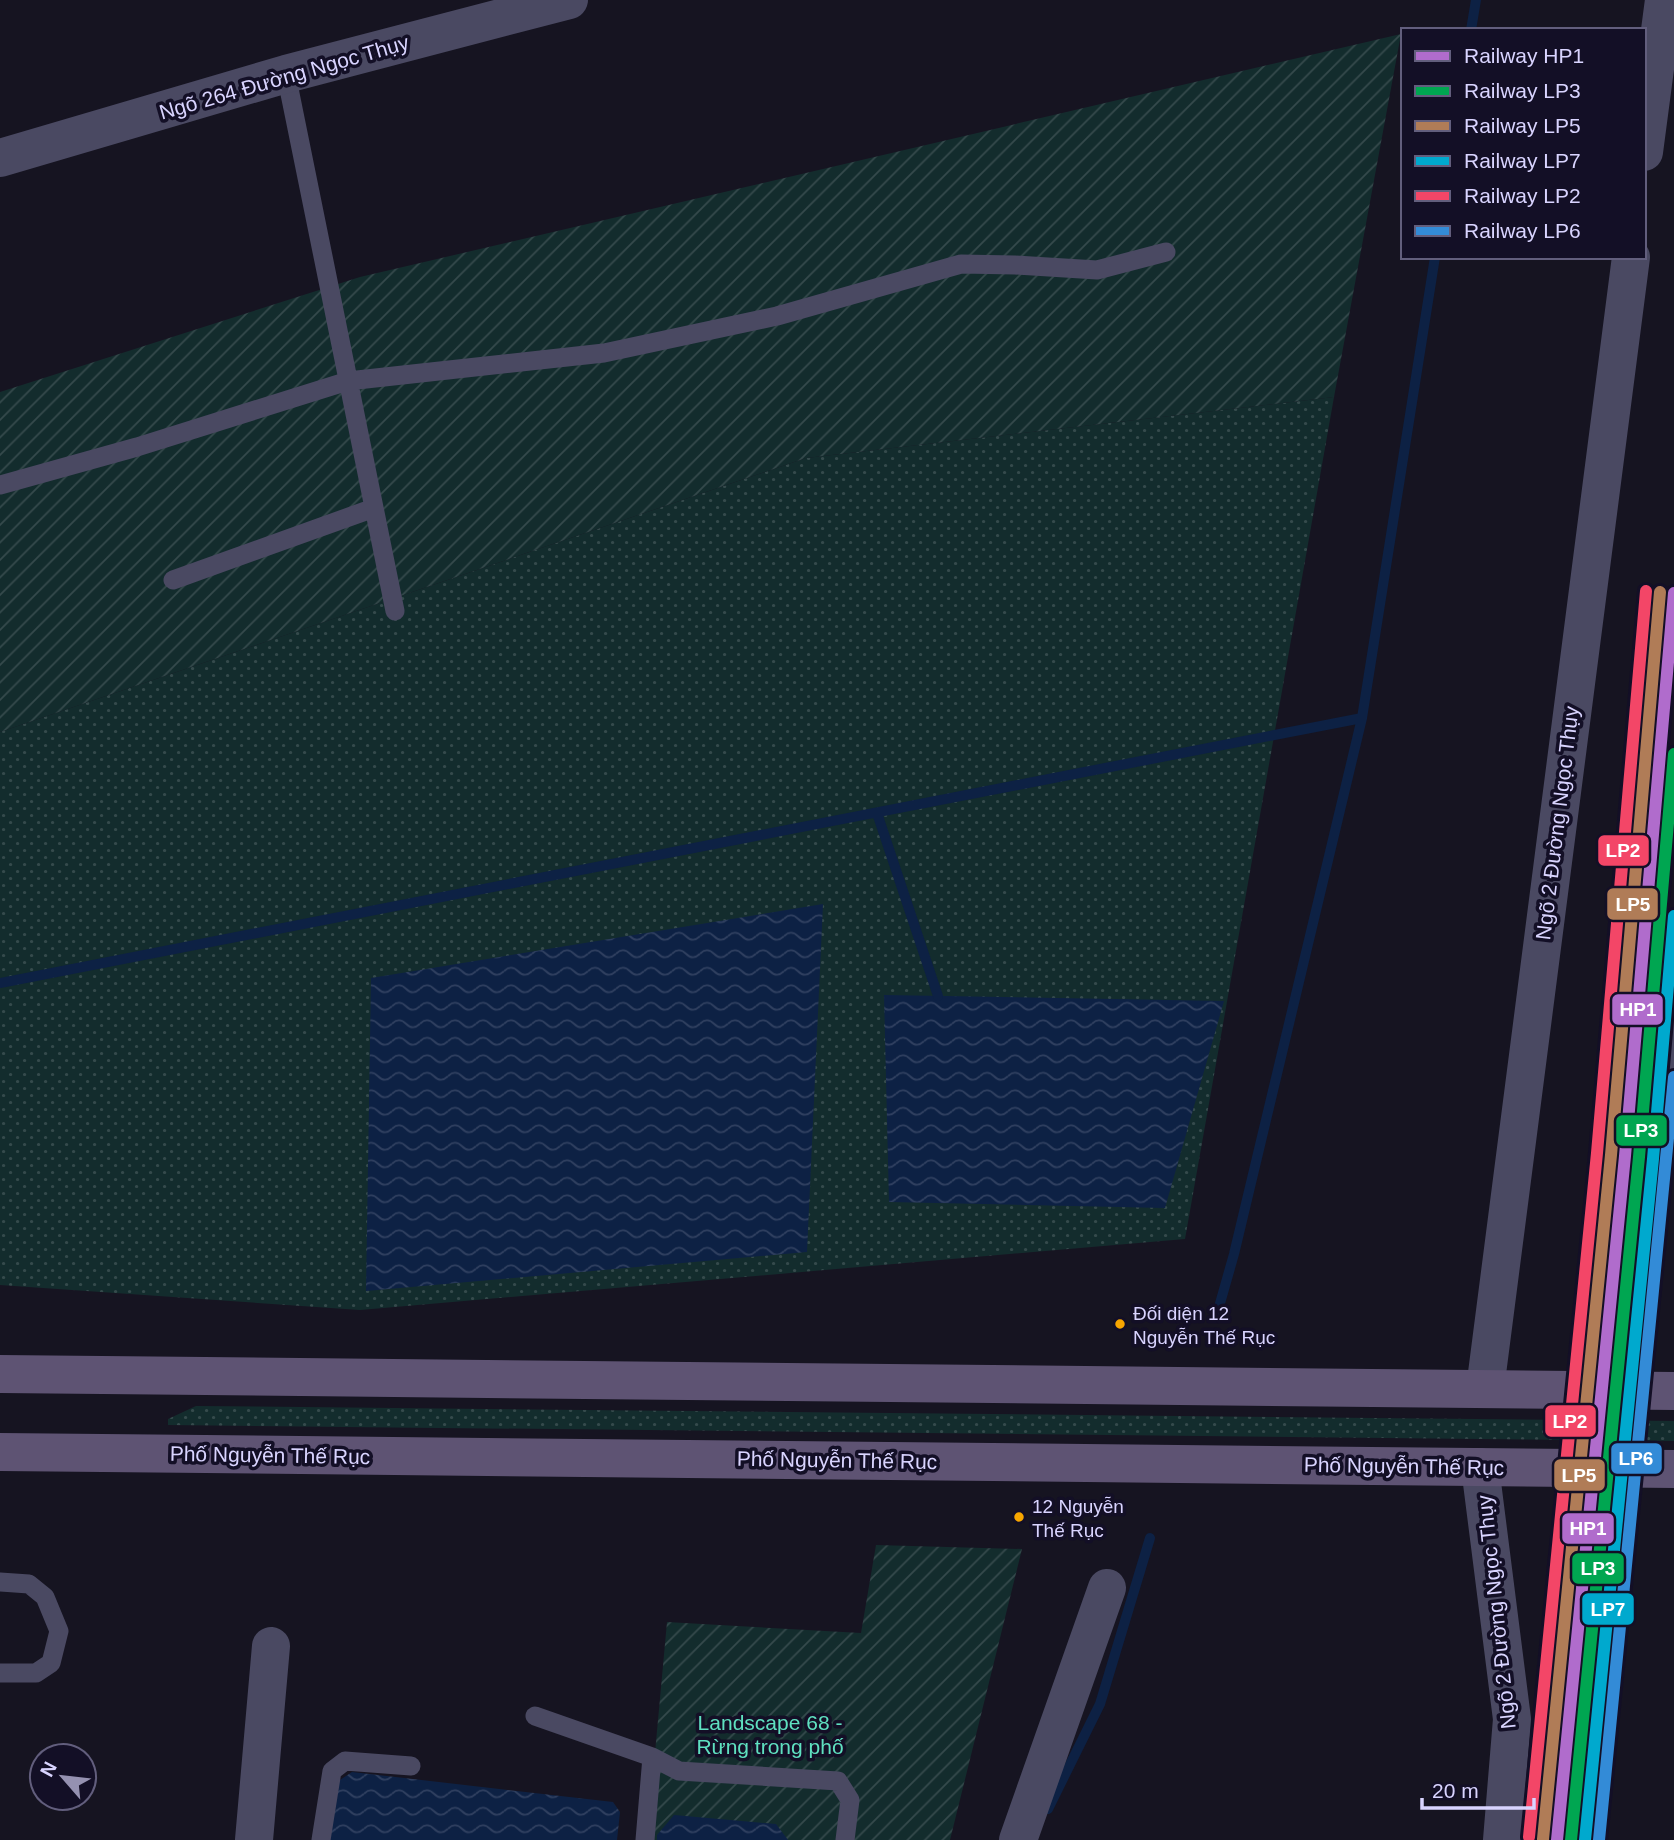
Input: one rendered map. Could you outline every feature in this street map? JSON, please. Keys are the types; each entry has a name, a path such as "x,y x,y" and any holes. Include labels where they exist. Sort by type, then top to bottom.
{"main road":[{"path":"0,1374 1656,1391"},
{"name":"Phố Nguyễn Thế Rục","path":"0,1452 1674,1469"}],"street":[{"name":"Ngõ 264 Đường Ngọc Thụy","path":"0,158 286,74 569,0"},
{"path":"1646,137 1664,0"},
{"name":"Ngõ 2 Đường Ngọc Thụy","path":"1485,1389 1631,259"},
{"name":"Ngõ 2 Đường Ngọc Thụy","path":"1480,1467 1512,1719 1502,1840"},
{"path":"1018,1840 1107,1588"},
{"path":"254,1840 271,1646"}],"lane":[{"path":"286,74 395,611"},
{"path":"0,485 137,447 348,381 604,353 777,316 961,264 1097,270 1166,252"},
{"path":"173,580 374,508"},
{"path":"1656,1391 1670,1112 1674,956"},
{"path":"1595,1840 1631,1469"},
{"path":"0,1582 29,1584 45,1597 59,1631 51,1663 36,1673 0,1672"},
{"path":"535,1716 652,1757 679,1771 838,1781 850,1800 845,1840"},
{"path":"645,1840 652,1757"},
{"path":"321,1840 332,1772 345,1762 411,1766"}],"green space":[{"path":"1401,34 1334,397 806,458 0,732 0,392 360,277"},
{"path":"1334,397 1185,1239 360,1310 0,1285 0,732 806,458"},
{"path":"196,1406 1674,1421 1674,1441 168,1425 168,1419"},
{"name":"Landscape 68 - Rừng trong phố","path":"876,1545 1022,1549 950,1840 647,1840 667,1622 861,1633"}],"water":[{"path":"823,904 807,1252 366,1291 371,978"},
{"path":"884,995 1224,1001 1165,1208 889,1202"},
{"path":"352,1772 613,1802 620,1812 617,1840 327,1840 337,1782"},
{"path":"674,1815 776,1824 788,1840 657,1840 657,1835"}],"waterway":[{"path":"1471,28 1476,0"},
{"path":"1217,1314 1234,1254 1362,718 1435,259"},
{"path":"0,983 1362,718"},
{"path":"877,813 938,996"},
{"path":"1048,1809 1100,1704 1150,1538"}],"rail line":[{"name":"LP2","path":"1529,1837 1597,1153 1646,591"},
{"name":"LP5","path":"1543,1839 1611,1155 1660,592"},
{"name":"HP1","path":"1557,1840 1625,1156 1674,593"},
{"name":"LP3","path":"1571,1840 1639,1157 1674,754"},
{"name":"LP7","path":"1585,1840 1653,1159 1674,916"},
{"name":"LP6","path":"1599,1840 1674,1077"}],"place":[{"name":"Đối diện 12 Nguyễn Thế Rục","path":"1120,1324"},
{"name":"12 Nguyễn Thế Rục","path":"1019,1517"}]}
